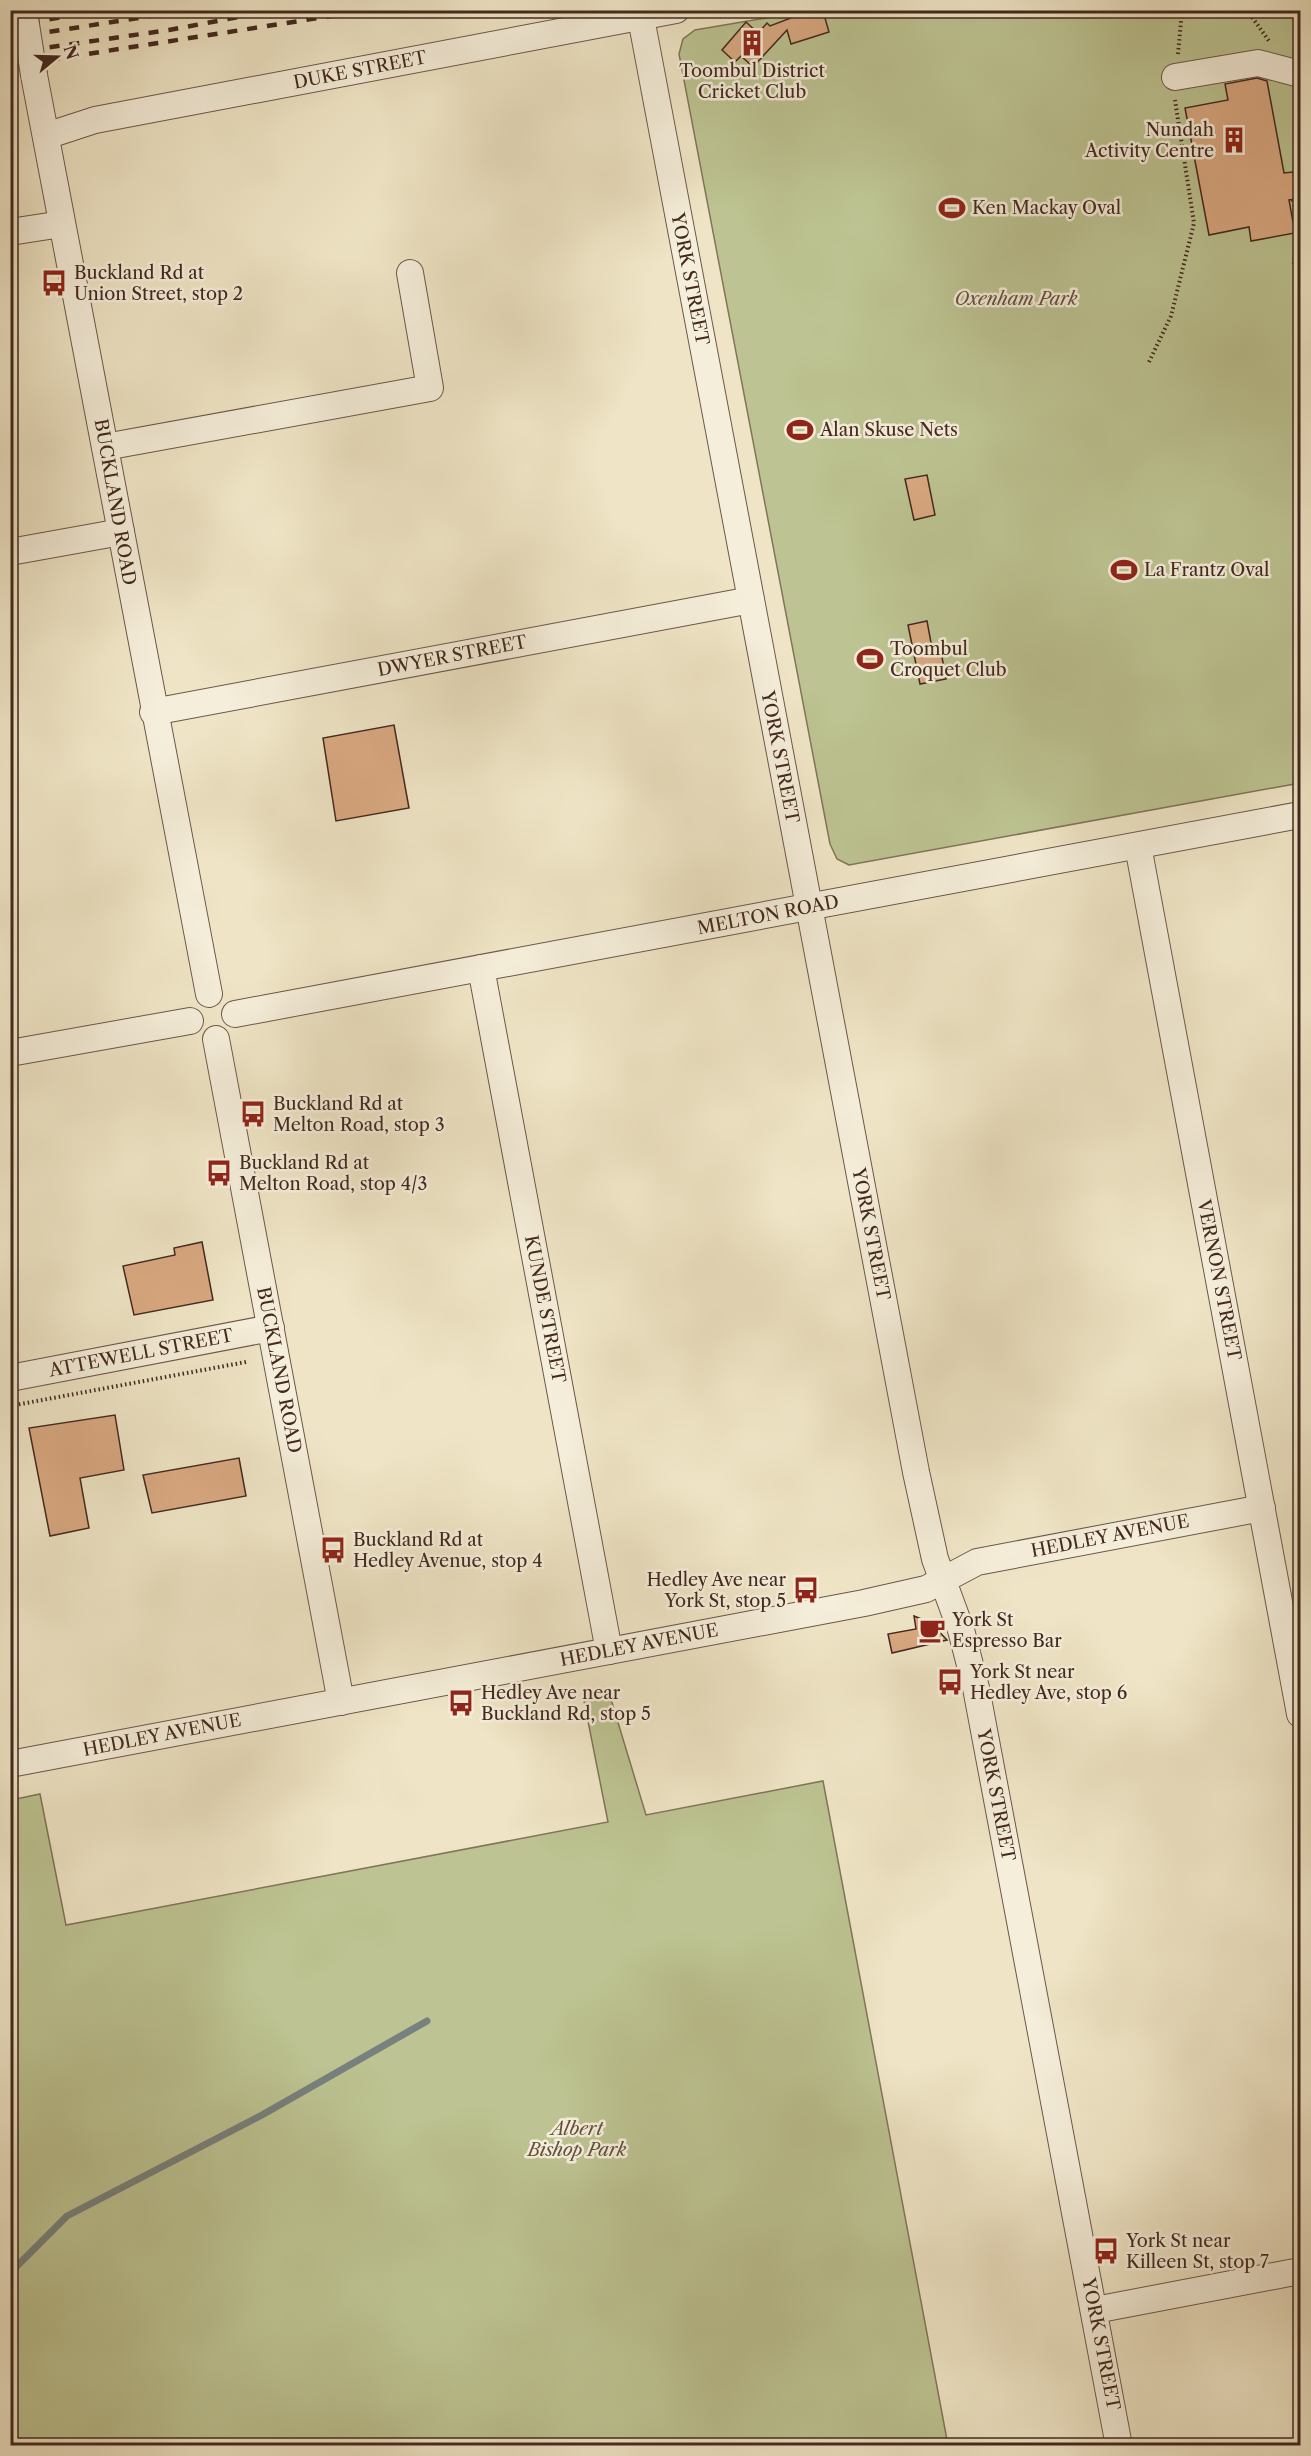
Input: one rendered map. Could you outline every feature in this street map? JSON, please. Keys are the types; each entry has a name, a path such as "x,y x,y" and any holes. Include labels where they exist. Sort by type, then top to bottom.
{"street":[{"name":"DUKE STREET","path":"46,136 95,120 676,10"},
{"name":"BUCKLAND ROAD","path":"23,11 153,712 209,994"},
{"name":"YORK STREET","path":"641,18 916,1472 927,1527 961,1630 976,1688 1119,2445"},
{"path":"1174,77 1258,63 1300,74"},
{"path":"10,232 62,224"},
{"path":"105,447 430,388 410,273"},
{"path":"10,552 121,532"},
{"name":"DWYER STREET","path":"153,712 751,600"},
{"name":"MELTON ROAD","path":"235,1014 1300,815"},
{"name":"VERNON STREET","path":"1138,846 1300,1714"},
{"name":"KUNDE STREET","path":"481,968 609,1651"},
{"path":"209,994 216,994 229,1001 235,1014 232,1028 216,1039 209,1039 197,1033 190,1021 192,1007 196,1001 209,994"},
{"path":"10,1053 190,1021"},
{"name":"BUCKLAND ROAD","path":"216,1039 341,1702"},
{"name":"ATTEWELL STREET","path":"10,1378 271,1328"},
{"name":"HEDLEY AVENUE","path":"10,1764 864,1603 911,1593 943,1581 977,1562 1262,1508"},
{"path":"1095,2310 1300,2271"}],"path":[{"path":"1149,362 1171,316 1194,223 1173,86 1182,10"},
{"path":"1293,200 1297,219 1300,221"},
{"path":"1294,264 1296,237"},
{"path":"10,1406 246,1362"}],"green space":[{"name":"Oxenham Park","path":"807,11 1294,11 1300,48 1300,783 849,865 837,859 830,844 679,54 683,39 695,30"},
{"name":"Albert Bishop Park","path":"610,1696 646,1815 823,1781 948,2445 11,2445 10,1937 17,1936 10,1906 11,1800 40,1794 66,1925 608,1822 584,1701"}],"building":[{"path":"823,11 829,32 791,44 787,30 753,67 741,56 735,62 722,50 746,22 758,33 767,23 770,26 804,13"},
{"name":"Nundah Activity Centre","path":"1257,78 1267,81 1284,173 1293,172 1298,199 1289,200 1295,233 1251,241 1249,227 1209,235 1185,108 1228,100 1225,84"},
{"path":"927,475 935,515 914,520 905,479"},
{"name":"Toombul Croquet Club","path":"927,621 932,648 940,646 946,679 920,684 908,625"},
{"path":"394,725 409,808 336,821 323,738"},
{"path":"202,1242 213,1300 134,1315 123,1266 175,1255 174,1248"},
{"path":"115,1415 124,1470 80,1478 89,1528 50,1536 29,1428"},
{"path":"239,1458 246,1496 152,1513 143,1475"},
{"path":"914,1616 931,1623 947,1640 892,1653 888,1634 916,1629"}],"waterway":[{"path":"10,2273 67,2216 262,2115 427,2021"}],"railway":[{"path":"10,26 104,10"},
{"path":"10,38 189,10"},
{"path":"10,53 169,30 276,10"},
{"path":"10,66 370,10"}],"place":[{"name":"Toombul District Cricket Club","path":"752,43"},
{"name":"Nundah Activity Centre","path":"1234,140"},
{"name":"Ken Mackay Oval","path":"952,208"},
{"name":"Buckland Rd at Union Street, stop 2","path":"54,283"},
{"name":"Alan Skuse Nets","path":"800,430"},
{"name":"La Frantz Oval","path":"1124,570"},
{"name":"Toombul Croquet Club","path":"870,659"},
{"name":"Buckland Rd at Melton Road, stop 3","path":"253,1114"},
{"name":"Buckland Rd at Melton Road, stop 4/3","path":"219,1173"},
{"name":"Buckland Rd at Hedley Avenue, stop 4","path":"333,1550"},
{"name":"Hedley Ave near York St, stop 5","path":"806,1590"},
{"name":"York St Espresso Bar","path":"932,1630"},
{"name":"York St near Hedley Ave, stop 6","path":"950,1682"},
{"name":"Hedley Ave near Buckland Rd, stop 5","path":"461,1703"},
{"name":"York St near Killeen St, stop 7","path":"1106,2251"}]}
